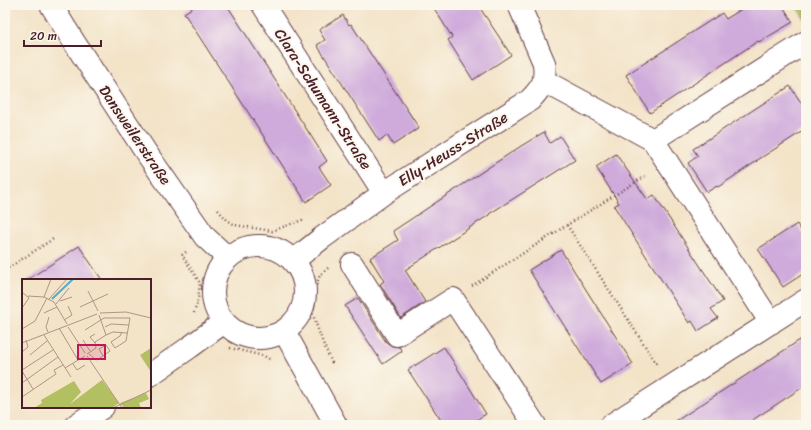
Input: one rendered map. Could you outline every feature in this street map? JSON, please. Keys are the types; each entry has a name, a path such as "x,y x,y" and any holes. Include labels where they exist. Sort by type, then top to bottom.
{"street":[{"name":"Dansweilerstraße","path":"51,5 145,151 205,237 228,258"},
{"name":"Clara-Schumann-Straße","path":"263,5 384,193"},
{"path":"519,5 544,63 544,81 653,140 771,323"},
{"path":"653,140 806,42"},
{"name":"Elly-Heuss-Straße","path":"293,261 384,193 530,100 539,91 544,81"},
{"path":"253,247 268,247 281,252 293,261 300,272 304,285 304,298 301,311 294,322 284,331 272,336 259,338 246,336 234,330 224,322 216,310 213,296 214,283 219,270 228,258 240,251 253,247"},
{"path":"352,264 397,335 453,299 535,425"},
{"path":"611,425 806,300"},
{"path":"151,374 224,322"},
{"path":"284,331 336,425"},
{"path":"76,425 102,408"}],"path":[{"path":"453,299 667,162"},
{"path":"567,225 671,387"},
{"path":"5,270 53,239"}],"green space":[{"path":"795,5 806,5 806,21"}],"building":[{"path":"197,5 227,5 327,161 319,167 331,185 306,202 184,13"},
{"path":"432,5 478,5 511,55 473,80 448,40 452,37"},
{"path":"748,5 782,5 793,22 759,42 758,41 650,113 626,75 722,13 726,19"},
{"path":"343,15 349,25 351,24 419,128 393,145 387,135 379,141 317,45 325,40 319,30"},
{"path":"790,86 806,110 806,129 718,187 717,186 707,192 688,163 698,156 693,149"},
{"path":"544,132 550,143 560,136 575,160 489,214 405,270 425,302 401,318 380,284 384,281 370,258 398,240 393,231"},
{"path":"616,154 647,199 654,195 723,301 711,309 718,318 698,331 692,321 689,323 614,206 619,203 596,167"},
{"path":"797,224 806,238 806,272 783,287 758,249"},
{"path":"79,246 101,279 29,279"},
{"path":"561,250 633,364 601,384 529,270"},
{"path":"358,298 386,342 392,346 399,347 402,351 383,364 345,306"},
{"path":"806,336 806,385 745,425 670,425"},
{"path":"444,347 486,414 468,425 444,425 408,370"}]}
